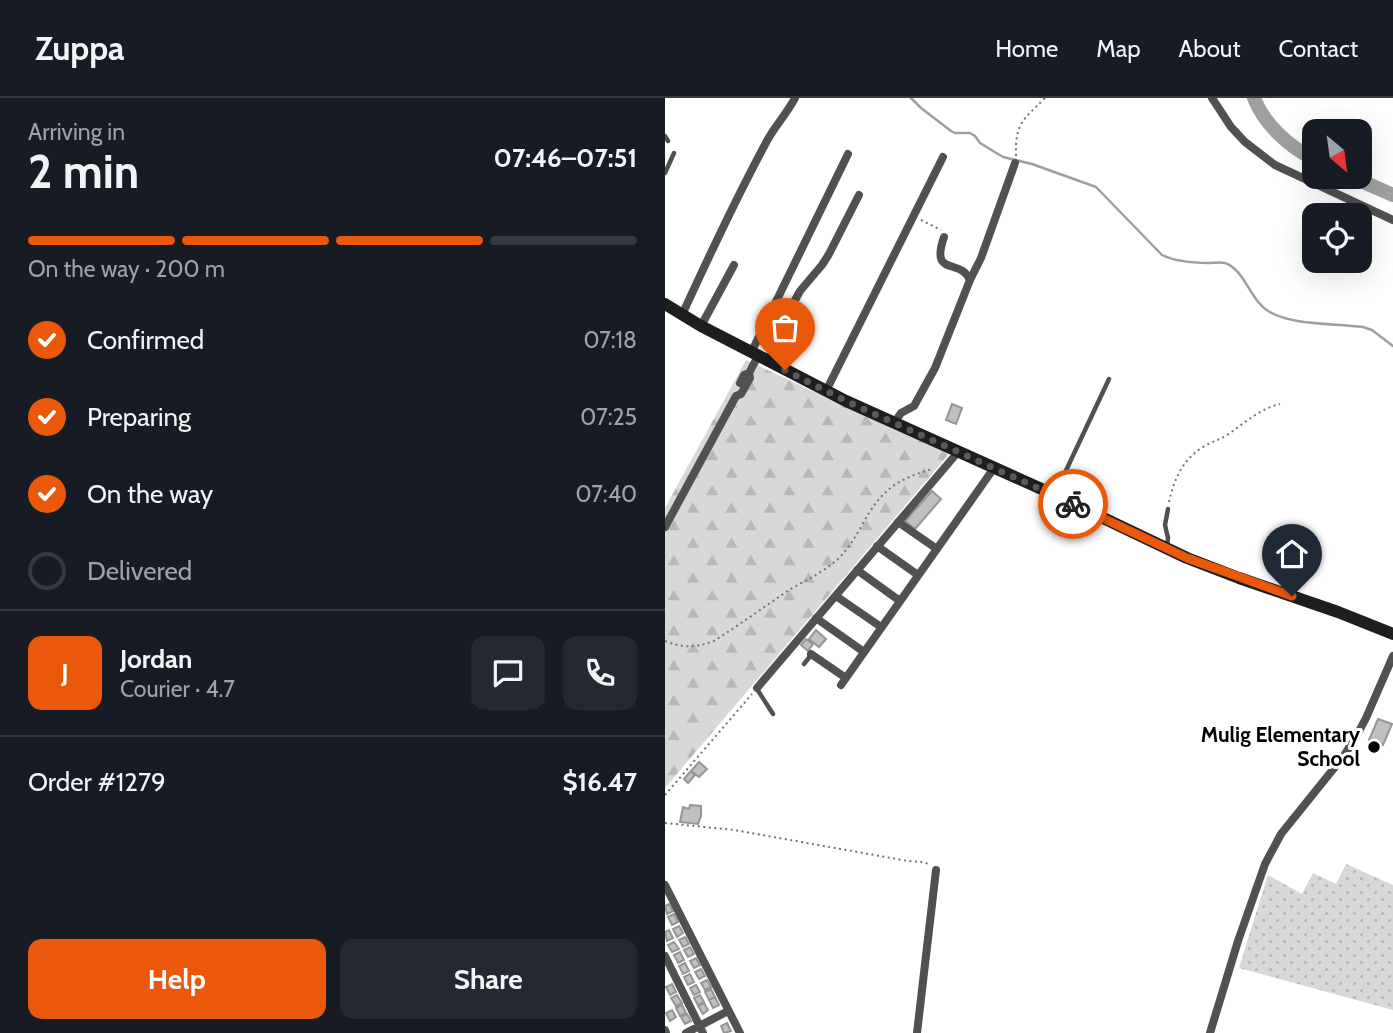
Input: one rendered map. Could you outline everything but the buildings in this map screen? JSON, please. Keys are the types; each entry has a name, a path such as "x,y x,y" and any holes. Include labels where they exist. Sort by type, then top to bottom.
{"main road":[{"path":"665,304 701,326 826,391 1166,548 1209,567 1393,634"}],"street":[{"path":"682,315 758,158 795,98"},
{"path":"1212,98 1231,127 1259,154 1292,174 1393,220"},
{"path":"759,357 848,154"},
{"path":"826,391 943,156"},
{"path":"894,423 901,413 914,406 936,368 991,232 1015,163"},
{"path":"665,527 736,396 736,391 742,385 744,375 749,373 800,291 822,265 859,195"},
{"path":"944,237 940,253 942,262 965,271 970,279"},
{"path":"701,326 734,265"},
{"path":"757,688 958,452"},
{"path":"811,654 843,681 994,468"},
{"path":"898,522 937,549"},
{"path":"877,546 918,575"},
{"path":"857,570 900,601"},
{"path":"836,596 881,627"},
{"path":"816,618 864,652"},
{"path":"1210,1033 1265,864 1281,834 1356,737 1393,656"},
{"path":"917,1033 936,870"},
{"path":"665,884 740,1033"},
{"path":"665,956 701,1030"},
{"path":"686,1033 701,1030 728,1011"}],"lane":[{"path":"665,173 674,153"},
{"path":"1055,495 1109,379"},
{"path":"1166,548 1168,538 1165,525 1168,509"},
{"path":"804,664 811,654"},
{"path":"757,688 773,714"}],"path":[{"path":"1015,163 1017,131 1045,98"},
{"path":"913,216 943,231 944,237"},
{"path":"1168,509 1177,475 1190,456 1262,410 1280,404"},
{"path":"665,641 687,647 714,641 839,558 852,543 877,500 889,488 904,478 947,465"},
{"path":"665,795 757,688"},
{"path":"665,823 734,830 924,862 936,870"}],"green space":[{"path":"746,360 949,454 665,788 665,508"},
{"path":"1346,864 1393,885 1393,1010 1239,968 1268,875 1302,894 1313,873 1336,884"}],"waterway":[{"path":"911,98 951,131 970,133 980,143 1003,157 1032,164 1096,187 1162,255 1185,262 1223,263 1232,266 1268,311 1301,322 1363,327 1372,330 1393,346"},
{"path":"1254,98 1258,108 1278,134 1302,152"},
{"path":"1372,186 1393,195"}],"way so far":[{"path":"785,370 846,401 1073,504"}],"place":[{"name":"Mulig Elementary School","path":"1374,747"}],"route":[{"path":"1073,504 1187,558 1292,596"}]}
